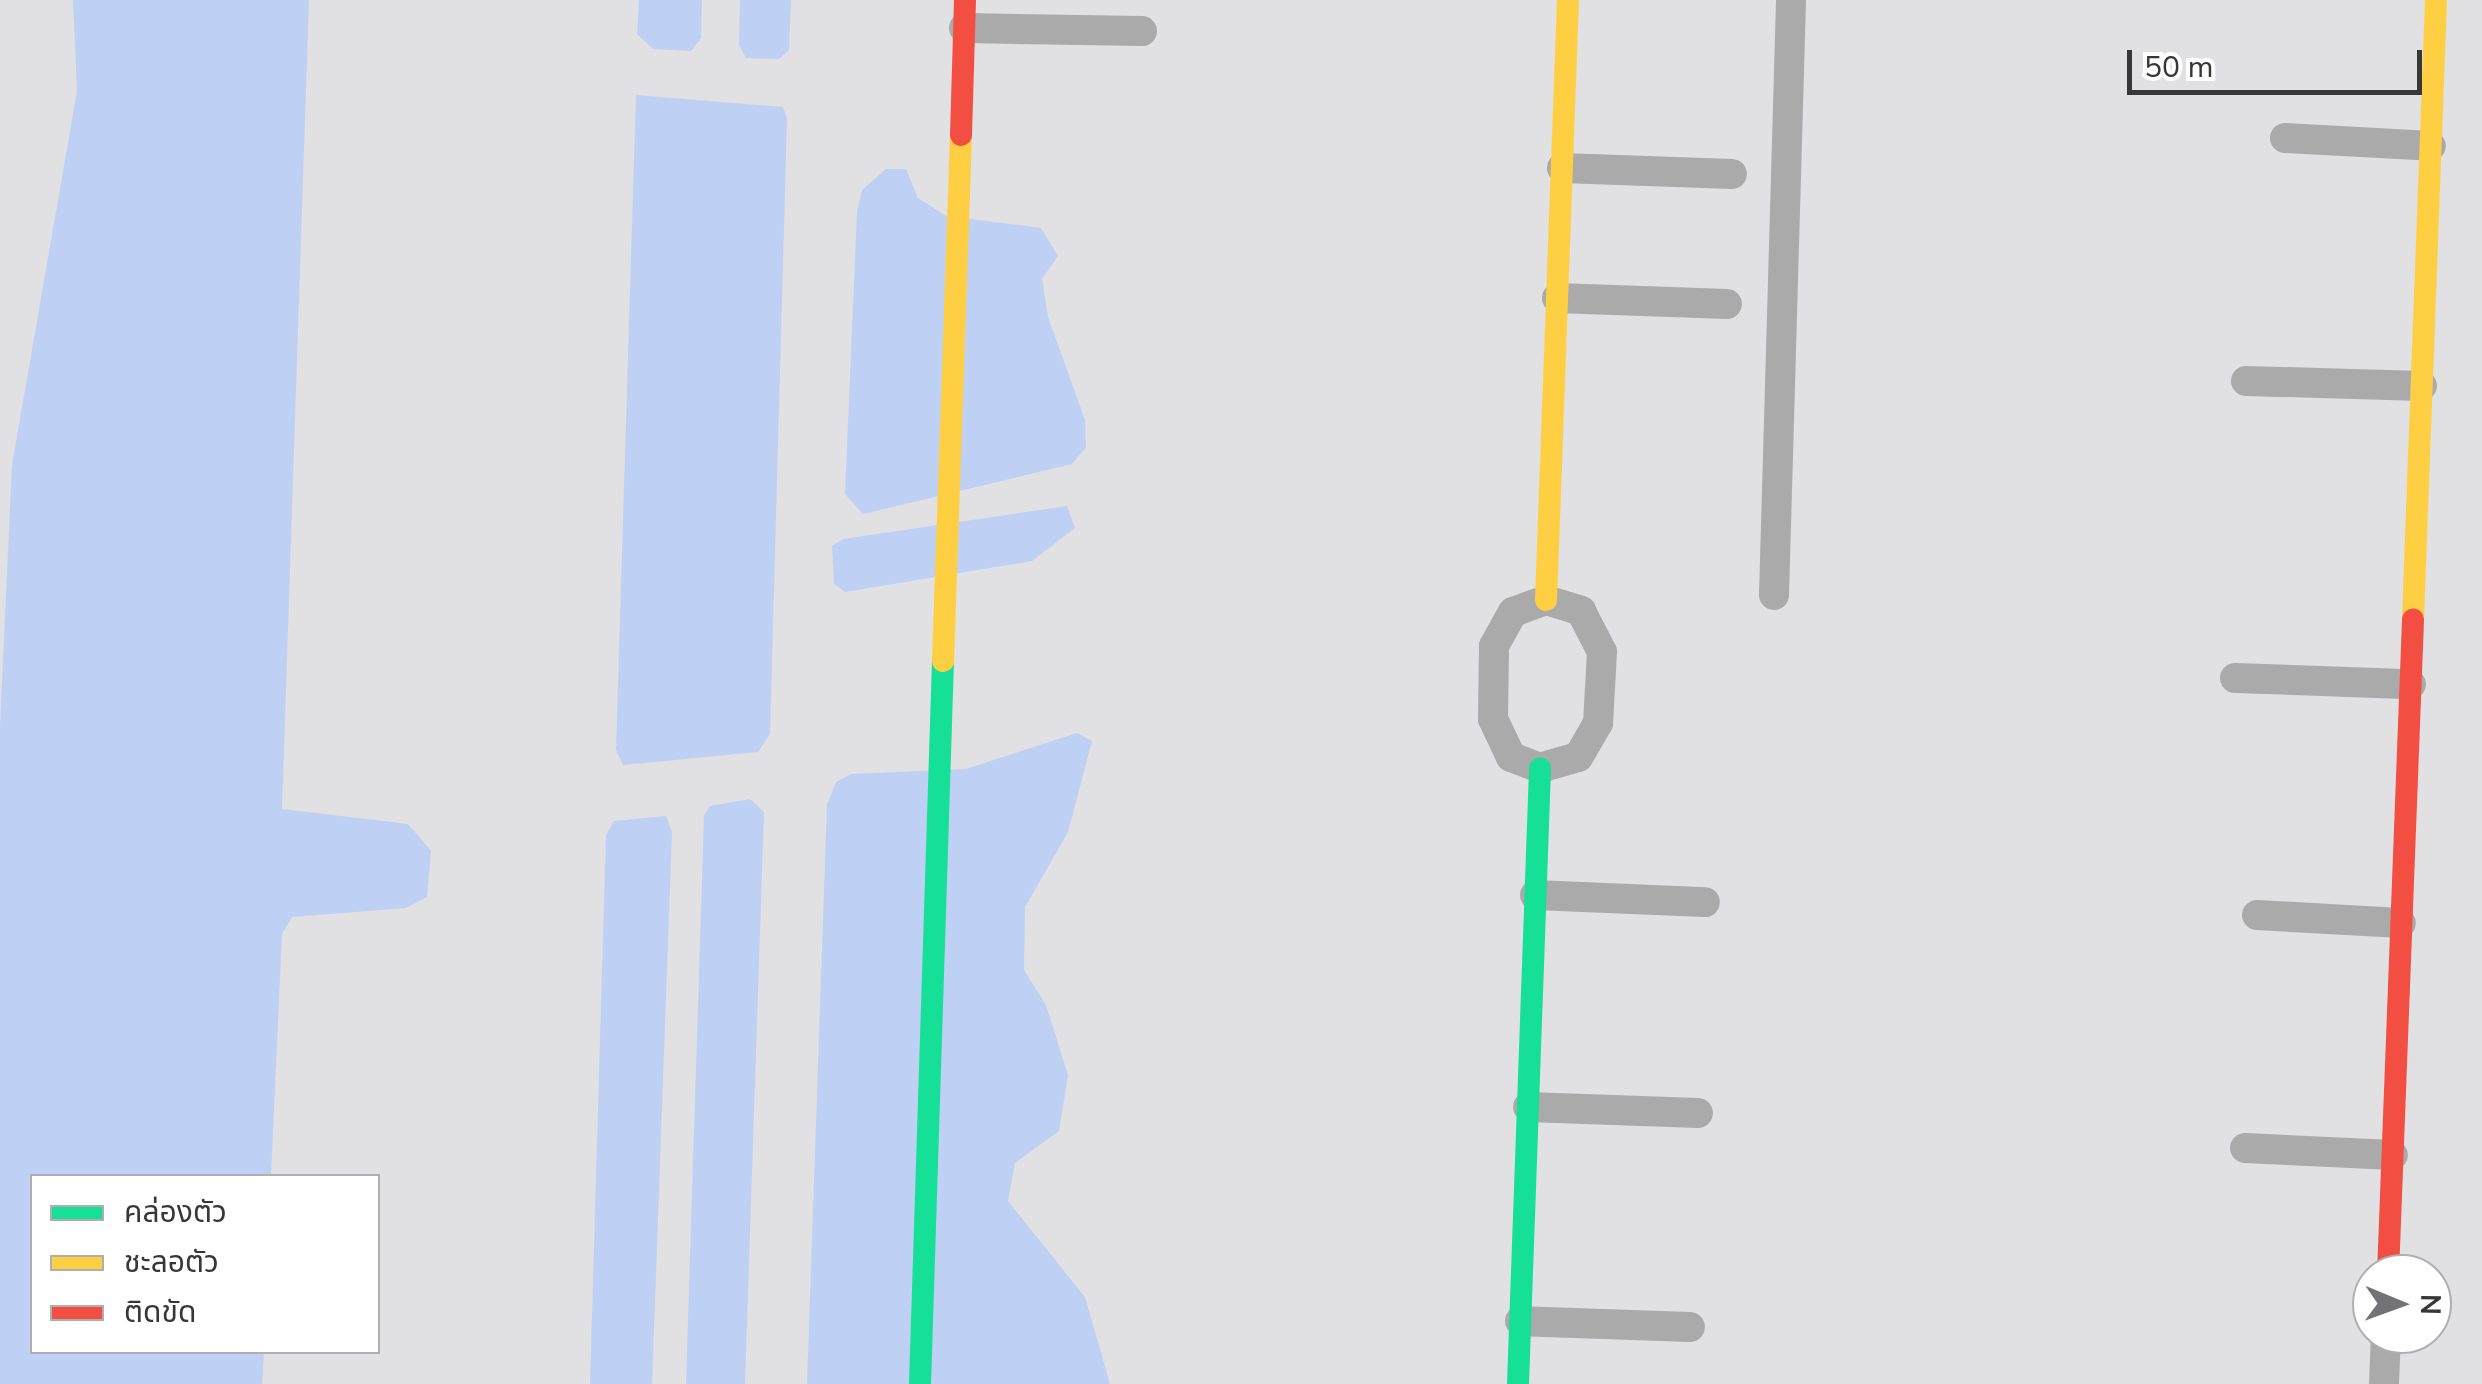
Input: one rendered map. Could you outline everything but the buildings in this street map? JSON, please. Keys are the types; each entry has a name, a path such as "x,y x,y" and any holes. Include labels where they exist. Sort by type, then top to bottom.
{"street":[{"path":"1546,600 1568,0"},
{"path":"1774,595 1791,0"},
{"path":"2389,1254 2436,0"},
{"path":"920,1384 964,14 1142,31"},
{"path":"2286,138 2430,146"},
{"path":"1562,168 1732,174"},
{"path":"1557,298 1727,304"},
{"path":"2246,380 2422,386"},
{"path":"1546,600 1582,611 1602,652 1598,723 1578,758 1540,768 1511,757 1492,719 1494,646 1514,612 1546,600"},
{"path":"2236,678 2411,684"},
{"path":"1518,1384 1540,768"},
{"path":"1535,896 1705,902"},
{"path":"2258,915 2401,923"},
{"path":"1528,1107 1698,1113"},
{"path":"2245,1148 2393,1154"},
{"path":"1520,1321 1690,1327"},
{"path":"2384,1384 2385,1354"}],"water":[{"path":"73,0 309,0 282,809 408,824 431,851 427,897 406,908 292,917 282,934 271,1174 30,1174 30,1354 264,1354 262,1384 0,1384 0,726 12,465 77,91"},
{"path":"639,0 702,0 701,38 691,51 653,49 637,34"},
{"path":"740,0 791,0 789,50 779,59 746,58 739,45"},
{"path":"636,95 783,107 787,118 770,734 758,752 623,765 616,750"},
{"path":"886,169 906,169 918,198 946,216 1041,228 1058,256 1042,279 1048,317 1085,420 1086,447 1072,464 863,514 845,494 857,212 862,190"},
{"path":"1067,506 1075,528 1032,561 845,592 834,584 832,546 843,539"},
{"path":"1077,733 1092,741 1068,832 1025,907 1024,970 1046,1005 1068,1075 1059,1131 1015,1163 1008,1201 1085,1297 1110,1384 807,1384 827,805 836,782 851,774 966,769"},
{"path":"750,799 764,812 745,1384 686,1384 704,816 710,806"},
{"path":"666,816 672,832 652,1384 590,1384 606,835 614,821"}],"traffic: fast":[{"path":"920,1384 943,661"},
{"path":"1518,1384 1540,768"}],"traffic: slow":[{"path":"1546,600 1568,0"},
{"path":"2413,619 2436,0"},
{"path":"943,661 961,135"}],"traffic: jam":[{"path":"961,135 965,0"},
{"path":"2389,1254 2413,619"}]}
